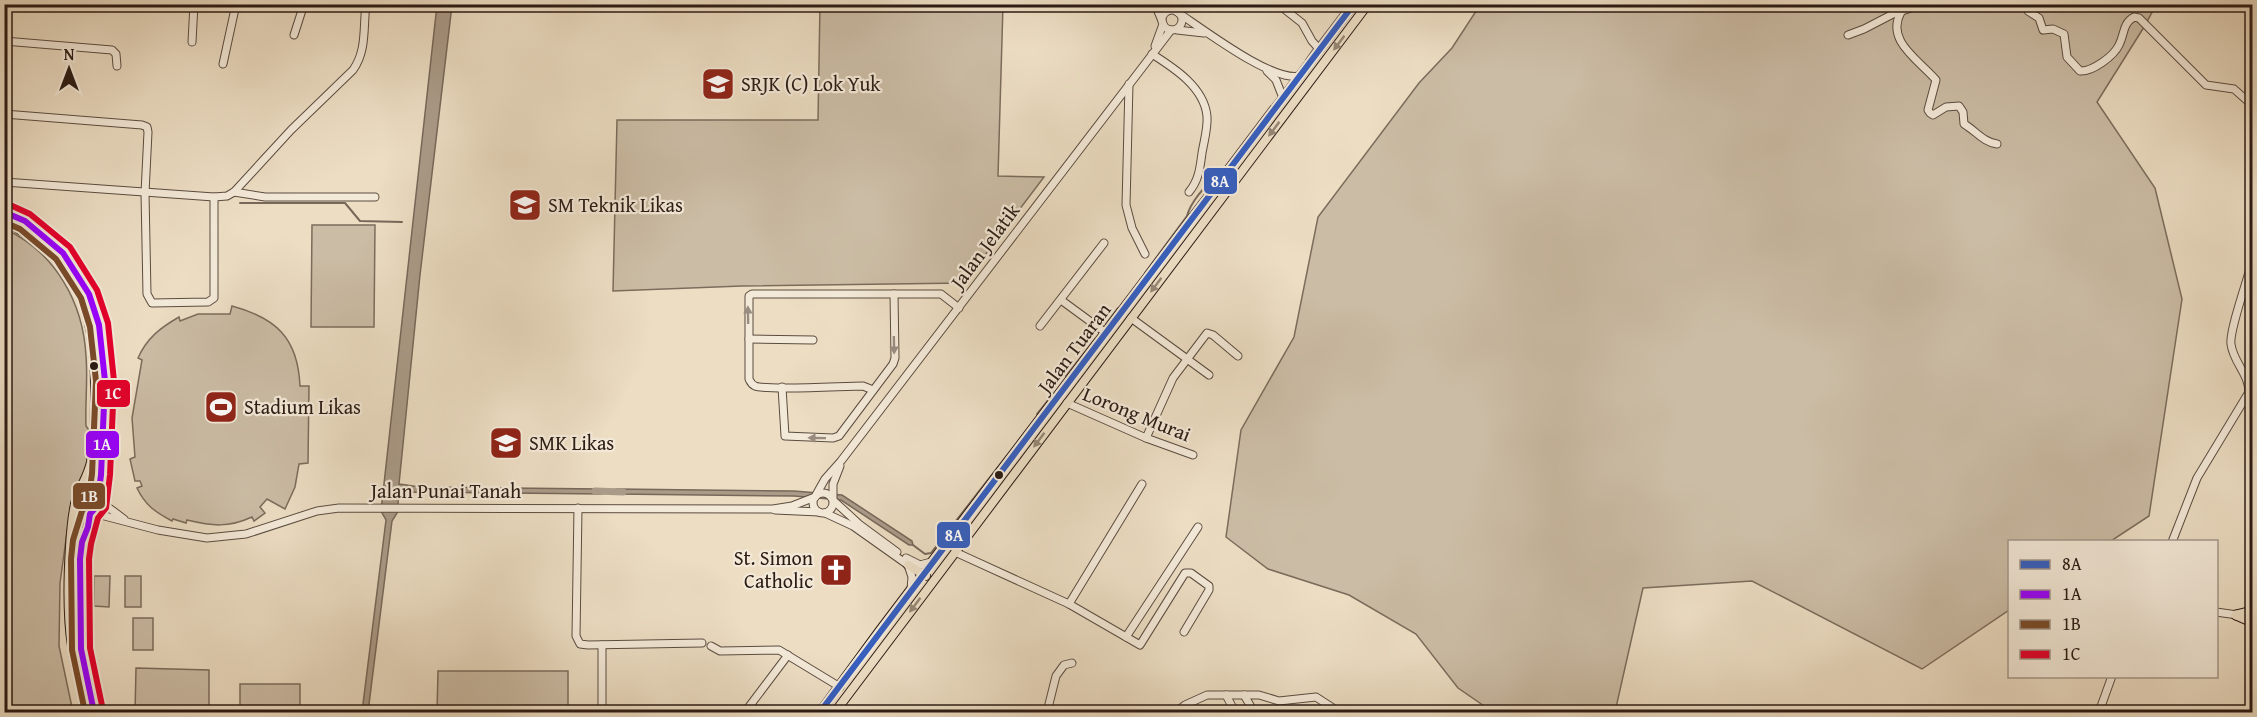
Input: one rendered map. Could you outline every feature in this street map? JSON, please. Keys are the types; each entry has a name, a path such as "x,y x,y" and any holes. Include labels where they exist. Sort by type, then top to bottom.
{"highway":[{"path":"2236,615 2253,611"},
{"path":"2236,615 2253,622"}],"main road":[{"name":"Jalan Tuaran","path":"820,712 1354,4"},
{"name":"Jalan Tuaran","path":"835,712 1368,4"},
{"path":"1283,98 1293,98 1303,85 1309,82"},
{"path":"4,212 25,221 63,253 82,281 99,325 105,381 102,466 97,502 82,542 80,559 81,650 94,712"},
{"path":"4,221 31,236 56,258 75,284 86,308 92,332 95,373 94,447 88,474 76,502 70,546 71,644 87,712"},
{"path":"1106,332 1130,311 1138,309"},
{"path":"76,502 82,494 89,494 97,502"},
{"path":"76,502 80,513 92,514"},
{"path":"908,565 923,575 929,576 975,525"}],"street":[{"path":"192,42 194,4"},
{"path":"223,63 236,4"},
{"path":"294,35 304,4"},
{"path":"4,182 145,193 227,196 234,192 291,130 353,70 360,60 363,50 366,6 350,4"},
{"path":"1155,4 1163,23 1174,30 1210,35"},
{"path":"1165,4 1258,64 1274,77 1283,98"},
{"path":"1278,4 1302,23 1312,42 1320,50"},
{"path":"1848,35 1923,4"},
{"path":"2028,4 2028,11 2039,18 2043,30 2053,29 2064,34 2067,57 2080,72 2088,71 2117,49 2126,23 2134,17 2139,18 2206,85 2234,88 2253,105"},
{"path":"1163,23 1164,15 1168,11 1177,12 1182,16 1182,23 1174,30"},
{"path":"1901,12 1896,26 1900,39 1905,48 1936,80 1930,113 1933,115 1946,107 1959,106 1963,112 1964,124 1975,130 1984,140 1996,144"},
{"name":"Jalan Jelatik","path":"1153,53 1163,23"},
{"name":"Jalan Jelatik","path":"816,496 825,479 842,461 1153,53 1174,30"},
{"path":"4,41 112,50 116,54 117,66"},
{"path":"1153,53 1176,70 1192,87 1205,107 1207,125 1198,175 1196,184 1189,192"},
{"path":"1258,64 1289,77 1300,76"},
{"path":"1129,84 1126,205 1132,228 1145,254"},
{"path":"4,114 142,124 147,127 145,193 147,294 148,300 152,303 208,302 214,298 214,197"},
{"path":"234,192 265,197 375,197"},
{"path":"1040,326 1104,243"},
{"path":"2173,540 2197,478 2249,392 2248,380 2234,356 2230,341 2253,262"},
{"path":"873,390 863,386 757,387 752,384 749,379 748,296 752,294 941,294 958,308"},
{"path":"782,387 785,436 836,438 895,358 894,294"},
{"path":"1061,300 1106,332"},
{"path":"1131,318 1209,375"},
{"path":"1146,438 1168,386 1204,335 1209,332 1238,357"},
{"path":"749,339 813,340"},
{"name":"Lorong Murai","path":"1067,403 1146,438 1193,455"},
{"name":"Jalan Jelatik","path":"833,500 832,484 842,461"},
{"path":"1069,604 1143,483"},
{"path":"773,509 792,506 825,493 859,524 910,562 924,565 935,560"},
{"path":"816,496 813,505 822,512 853,526 908,565 912,577 910,591"},
{"path":"773,509 779,512 822,512 833,507 833,500"},
{"name":"Jalan Punai Tanah","path":"97,502 105,505 126,521"},
{"name":"Jalan Punai Tanah","path":"92,514 172,533 220,537 255,532 317,511 375,508 773,509"},
{"path":"578,508 576,636 580,644 702,644"},
{"path":"1126,637 1198,527"},
{"path":"955,552 1069,604 1140,645 1188,572 1209,585 1209,590 1184,632"},
{"path":"2218,612 2253,617"},
{"path":"602,645 602,712"},
{"path":"711,646 720,651 778,650 840,687"},
{"path":"745,712 788,655"},
{"path":"1047,712 1056,676 1064,665 1072,663"},
{"path":"2099,712 2111,678"},
{"path":"1176,712 1185,705 1207,695 1244,695 1267,696 1279,701 1316,697 1339,712"},
{"path":"1226,695 1235,712"},
{"path":"1244,695 1254,712"},
{"path":"672,712 679,712"}],"shaded area":[{"path":"437,5 452,5 420,275 399,484 420,487 602,489 602,494 404,492 399,495 397,513 392,521 368,712 362,712 386,520 381,511"},
{"path":"820,5 1003,5 998,176 1044,177 964,283 742,286 613,291 617,120 818,120"},
{"path":"1480,5 2156,5 2097,102 2155,188 2182,299 2149,516 2113,540 2008,540 2008,611 1922,669 1752,581 1643,588 1615,712 1493,712 1458,688 1416,634 1349,595 1268,569 1226,537 1241,430 1294,337 1318,217 1419,83 1452,48"},
{"path":"312,225 375,225 374,327 311,327"},
{"path":"5,229 23,239 52,265 72,298 84,336 87,365 86,426 91,433 87,468 71,503 60,583 59,646 73,712 5,712"},
{"name":"Stadium Likas","path":"232,306 261,317 272,324 282,332 295,355 300,386 309,386 308,463 299,464 295,487 285,509 267,499 260,507 265,513 254,521 252,517 220,525 187,520 186,523 173,519 172,521 143,499 137,488 142,486 140,481 135,481 130,459 135,457 132,418 142,360 138,358 155,334 179,317 180,321 198,314 230,314"},
{"path":"616,489 794,491 842,495 912,541 913,545 909,545 841,500 794,496 616,494"},
{"path":"94,576 110,576 109,607 94,606"},
{"path":"125,576 141,576 141,607 125,607"},
{"path":"133,618 153,618 153,650 133,650"},
{"path":"136,668 209,670 209,712 135,712"},
{"path":"438,671 568,671 568,712 437,712"},
{"path":"240,684 300,684 300,712 240,712"}],"waterway":[{"path":"1319,42 1348,4"},
{"path":"1306,60 1313,50"},
{"path":"1145,273 1187,216 1198,195 1216,179 1271,106"},
{"path":"240,203 345,203 360,221 402,222"},
{"path":"1106,324 1118,308"},
{"path":"1066,376 1095,339"},
{"path":"1037,414 1053,394"},
{"path":"913,545 925,554 931,553 1033,422"},
{"path":"595,491 623,492"}],"transit line":[{"name":"8A","path":"820,712 1354,4"},
{"name":"1C","path":"8,204 30,214 70,247 97,290 108,323 114,381 110,475 106,508 98,518 89,559 90,648 103,710"},
{"name":"1A","path":"4,212 25,221 63,253 89,294 99,325 105,381 101,475 97,506 90,514 80,559 81,649 94,712"},
{"name":"1B","path":"4,222 20,229 56,259 81,298 90,327 96,381 92,474 88,502 82,511 73,540 71,559 72,650 85,712"}],"place":[{"name":"SRJK (C) Lok Yuk","path":"718,84"},
{"name":"SM Teknik Likas","path":"525,205"},
{"name":"Stadium Likas","path":"221,407"},
{"name":"SMK Likas","path":"506,443"},
{"name":"St. Simon Catholic","path":"836,570"}]}
